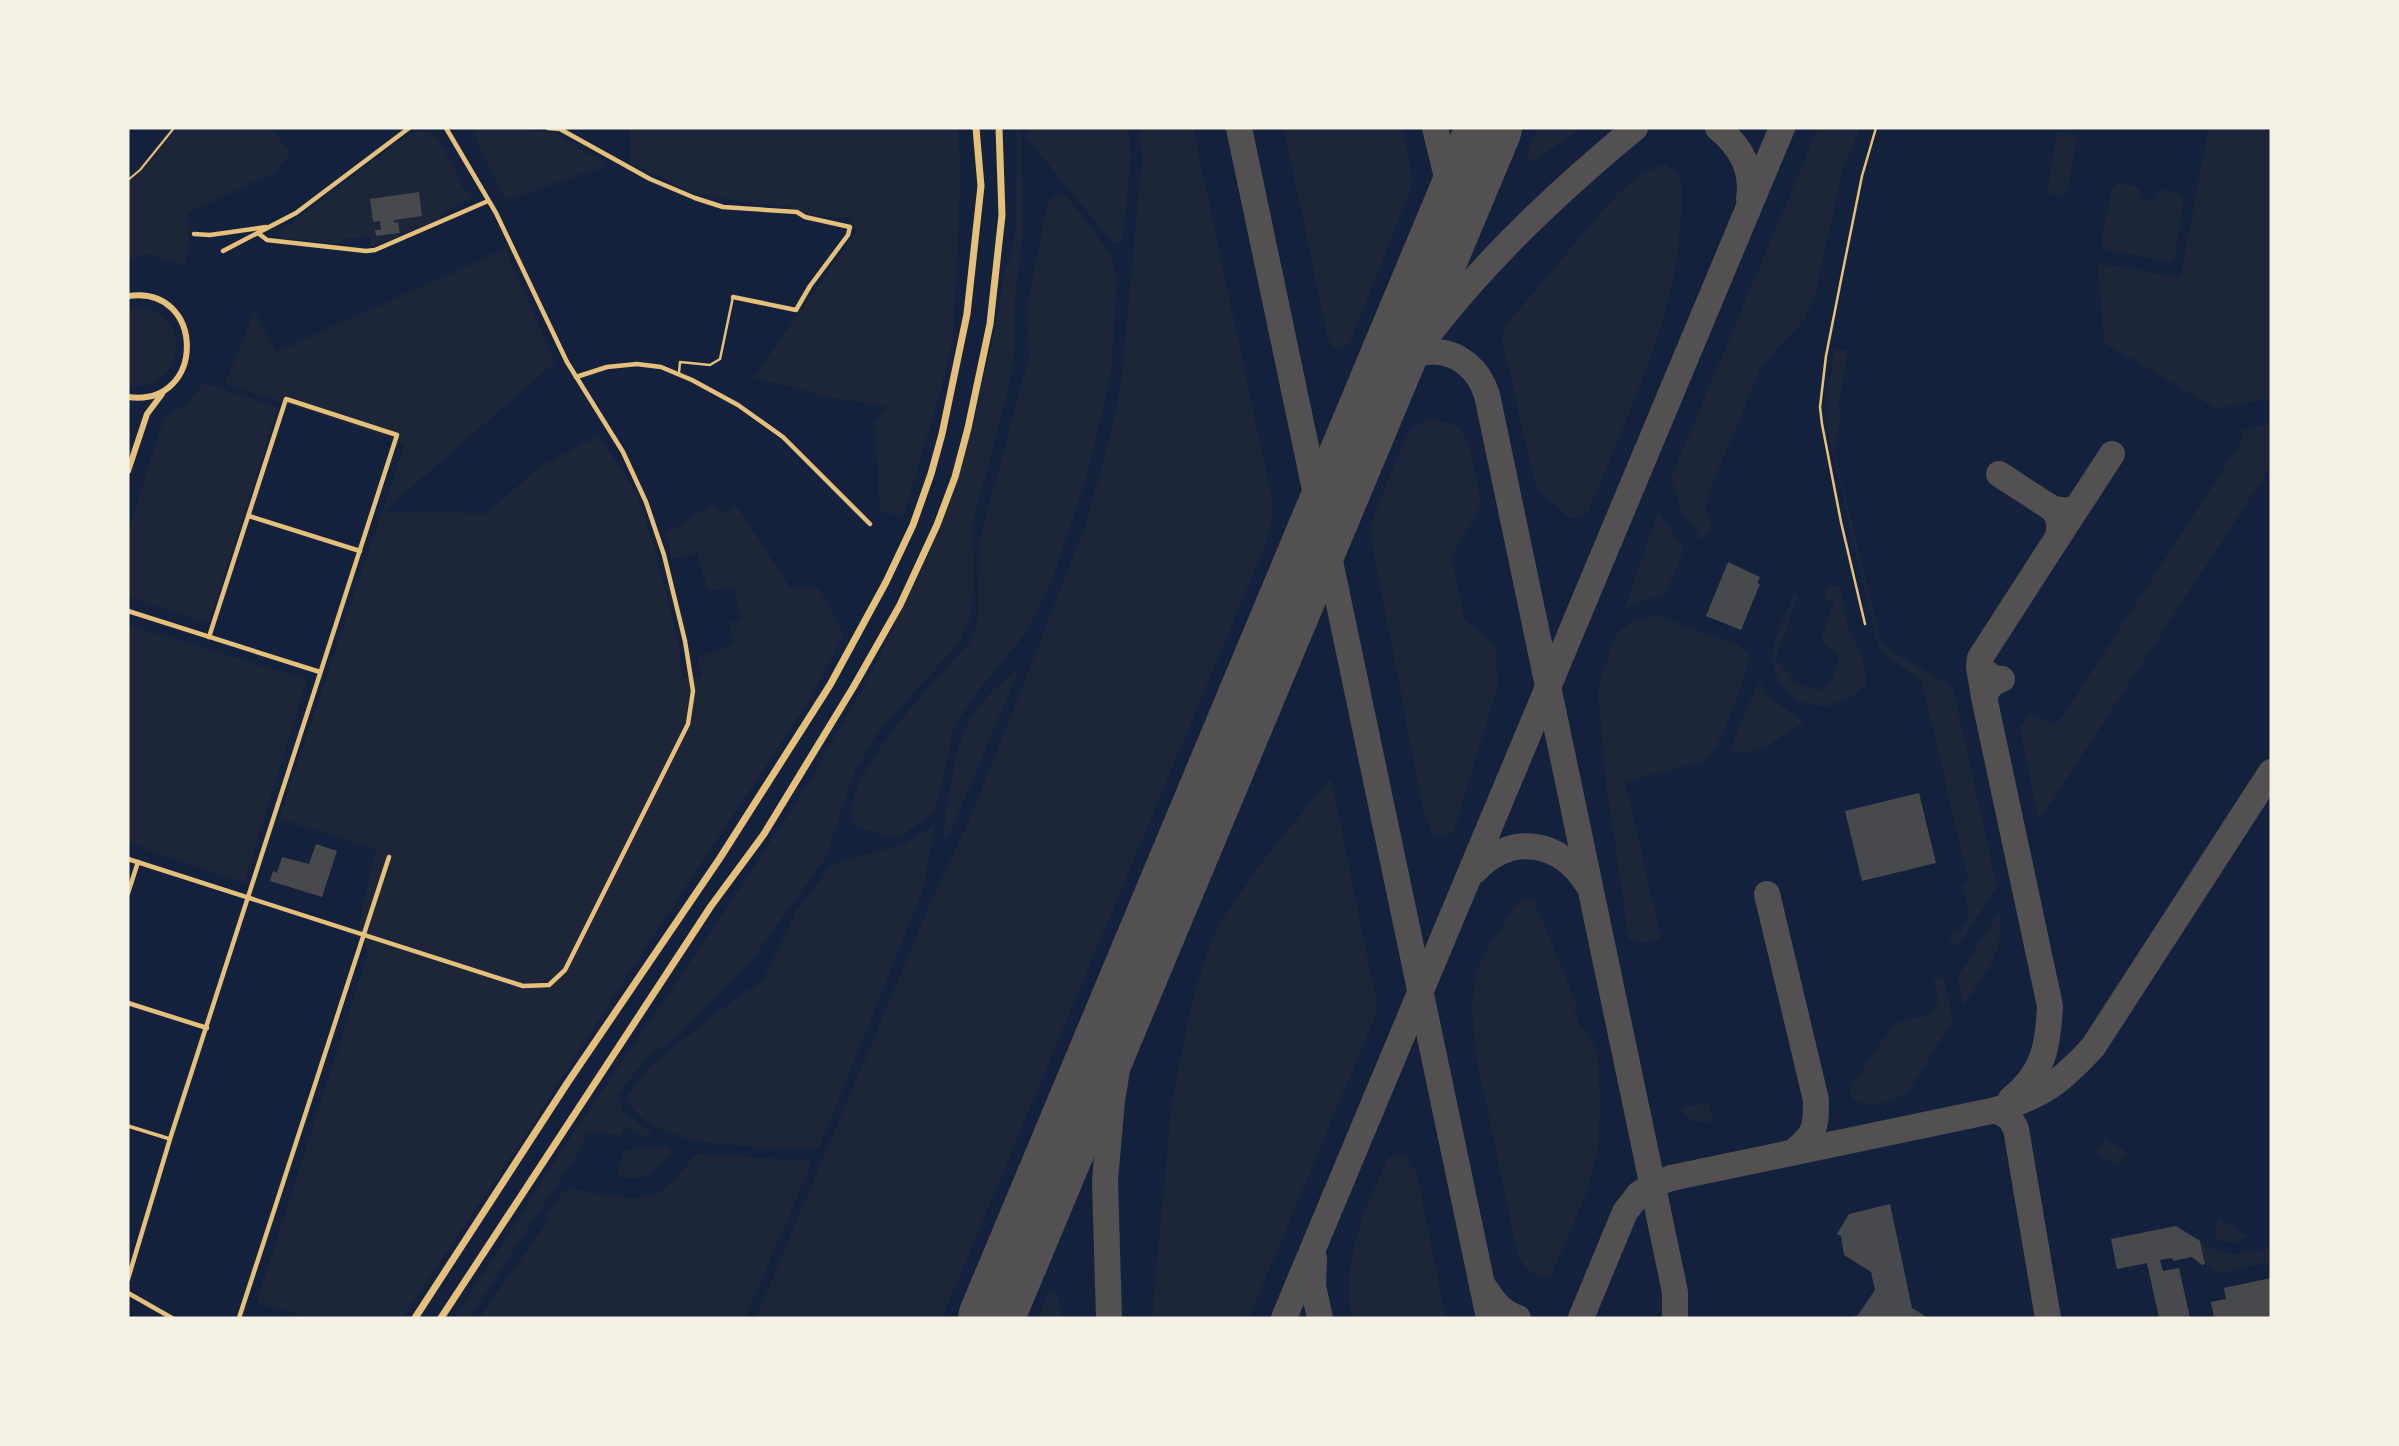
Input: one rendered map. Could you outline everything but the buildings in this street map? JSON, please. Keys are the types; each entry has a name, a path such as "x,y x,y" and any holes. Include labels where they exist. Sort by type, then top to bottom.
{"main road":[{"path":"415,1318 568,1082 720,858 831,685 902,547 931,474 954,386 967,314 981,186 976,128"},
{"path":"441,1318 711,906 764,834 900,606 937,525 955,477 990,324 1002,215 999,128"},
{"path":"128,296 148,296 162,301 173,310 185,329 188,343 185,365 178,378 147,414 128,471"},
{"path":"128,397 147,397 167,388"}],"street":[{"path":"223,251 296,213 409,128"},
{"path":"128,859 523,986 549,985 565,970 688,724 693,691 685,641 664,555 639,483 576,377 488,201 446,128"},
{"path":"548,128 560,129 650,179 695,198 723,206 797,212 816,220 850,227 848,236 810,286 796,310 733,297"},
{"path":"258,233 267,240 375,250 488,201"},
{"path":"194,233 210,235 274,226"},
{"path":"576,377 607,367 637,364 661,367 692,380 738,405 783,438 870,524"},
{"path":"128,1279 170,1139 397,435 286,399 209,637"},
{"path":"249,516 360,551"},
{"path":"128,611 320,672"},
{"path":"239,1318 389,857"},
{"path":"128,893 138,862"},
{"path":"128,1003 207,1028"},
{"path":"128,1126 170,1139"},
{"path":"128,1293 172,1318"}],"lane":[{"path":"1864,624 1841,522 1820,407 1826,356 1862,176 1875,128"},
{"path":"678,375 680,362 710,365 720,359 733,297"}],"path":[{"path":"128,180 140,170 174,128"}],"shaded area":[{"path":"171,128 269,128 291,152 276,172 187,213 189,245 185,266 147,254 128,260 128,175 139,167"},
{"path":"473,128 507,128 553,133 606,163 595,170 506,200 480,149"},
{"path":"630,128 957,128 961,166 953,338 940,393 903,517 880,510 875,423 886,407 824,396 754,377 856,232 849,217 808,214 789,207 724,199 688,191 630,163"},
{"path":"1016,128 1021,128 1023,232 1014,310 1014,354 1011,378 972,526 974,580 970,618 958,644 880,729 854,772 826,857 751,961 672,1041 648,1056 618,1094 623,1113 652,1132 645,1137 625,1127 620,1136 594,1131 585,1135 582,1147 469,1318 455,1318 568,1141 744,883 811,779 871,674 912,587 951,494 975,418 999,309 1004,270 1011,257 1016,230"},
{"path":"1028,128 1128,128 1131,159 1122,242 1113,243 1028,139"},
{"path":"1139,128 1193,128 1273,504 1266,543 942,1318 756,1318 934,895 970,819 1084,530 1113,426 1122,376 1142,159"},
{"path":"1284,128 1402,128 1413,182 1350,342 1341,349 1335,348 1328,339"},
{"path":"1537,128 1582,128 1532,162 1526,156"},
{"path":"1818,128 1860,128 1842,172 1815,295 1804,320 1761,367 1708,495 1706,510 1711,526 1702,540 1681,510 1671,478"},
{"path":"2209,128 2271,128 2271,398 2217,409 2104,343 2098,263 2180,278"},
{"path":"420,131 433,134 438,139 459,177 462,188 473,197 441,213 440,221 424,229 371,246 370,237 341,239 344,244 278,237 278,233 394,145"},
{"path":"2061,132 2077,137 2067,193 2064,196 2050,193 2048,190 2057,134"},
{"path":"1665,164 1680,175 1682,195 1675,265 1667,302 1645,373 1588,512 1570,519 1536,488 1502,339 1505,326 1618,193 1642,174"},
{"path":"2119,182 2139,188 2140,199 2155,201 2159,192 2165,191 2184,197 2175,256 2172,260 2106,250 2101,244 2112,188"},
{"path":"1060,194 1066,196 1110,253 1117,279 1112,362 1088,471 1051,583 1026,633 972,698 953,731 935,812 900,837 894,838 854,826 852,806 860,783 874,757 915,703 970,642 978,622 980,539 1029,357 1027,309 1047,204 1050,199"},
{"path":"505,249 555,362 383,512 487,513 538,468 599,435 637,494 655,550 678,642 683,677 702,678 697,658 733,644 730,623 741,621 734,587 708,591 697,552 672,559 666,534 713,504 721,514 736,505 791,589 817,586 844,634 810,699 524,1137 402,1318 308,1318 257,1302 368,954 359,925 376,849 279,819 405,444 225,383 255,311 276,352"},
{"path":"128,308 153,311 167,320 174,334 176,349 172,364 163,377 148,384 128,385"},
{"path":"1835,348 1848,351 1838,411 1842,413 1834,450 1882,645 1953,688 1997,887 1957,945 1948,938 1951,933 1961,931 1969,918 1963,887 1968,879 1922,681 1884,654 1877,643 1828,432 1827,398"},
{"path":"204,383 278,407 209,623 128,597 128,532 164,418 188,403"},
{"path":"1430,420 1447,422 1462,431 1473,462 1481,505 1451,558 1465,620 1495,644 1498,684 1454,830 1448,836 1431,832 1423,808 1371,529 1377,507 1405,439 1415,426"},
{"path":"2271,423 2271,466 2039,821 2020,727 2030,713 2054,726 2065,713 2243,439 2242,431"},
{"path":"1658,511 1684,549 1666,593 1625,608"},
{"path":"1829,586 1839,586 1850,633 1860,651 1867,683 1860,691 1830,705 1811,705 1795,698 1782,686 1775,670 1773,653 1783,619 1794,594 1798,595 1775,662 1782,665 1781,669 1791,673 1792,681 1803,686 1821,689 1829,684 1835,674 1838,654 1821,641 1834,602 1824,598"},
{"path":"1656,615 1735,643 1749,654 1750,658 1731,715 1717,744 1703,762 1625,782 1661,938 1643,943 1629,939 1606,783 1598,689 1614,638 1627,625"},
{"path":"128,625 307,679 244,883 128,843"},
{"path":"1020,667 949,836 942,837 958,750 971,718 995,689"},
{"path":"1759,680 1769,698 1803,723 1765,747 1740,754 1732,749 1732,746"},
{"path":"1331,778 1378,1009 1249,1318 1152,1318 1172,1102 1190,1012 1206,955 1223,918 1264,859"},
{"path":"935,825 923,889 819,1147 739,1146 681,1137 657,1127 638,1114 627,1096 650,1066 728,1004 762,982 797,910 831,866 904,844"},
{"path":"1525,899 1534,901 1578,1007 1574,1009 1581,1028 1588,1033 1597,1051 1600,1102 1598,1148 1586,1194 1552,1274 1538,1277 1526,1268 1518,1255 1477,1060 1472,1009 1476,974 1485,953 1516,904"},
{"path":"1999,912 2001,926 1997,950 1964,1005 1959,975"},
{"path":"1943,977 1953,1020 1908,1092 1877,1104 1869,1105 1855,1099 1850,1093 1852,1085 1891,1028 1934,1010 1937,994 1932,979"},
{"path":"1708,1102 1713,1121 1694,1122 1680,1109"},
{"path":"2105,1139 2128,1153 2120,1164 2114,1165 2096,1152"},
{"path":"645,1146 669,1148 672,1154 642,1176 628,1179 620,1177 618,1172 624,1149 632,1150"},
{"path":"696,1154 809,1161 810,1167 745,1318 479,1318 550,1218 546,1215 564,1191 571,1188 630,1198 652,1195 671,1183"},
{"path":"1395,1154 1406,1157 1413,1170 1416,1169 1446,1318 1352,1318 1349,1277 1357,1237 1387,1160"},
{"path":"2219,1218 2248,1237 2233,1242 2221,1241 2215,1233"},
{"path":"2200,1241 2228,1254 2271,1247 2271,1262 2220,1273 2205,1264"},
{"path":"1050,1289 1057,1292 1062,1318 1038,1318"}],"taxiway":[{"path":"1239,128 1489,1318"},
{"path":"1435,128 1455,210"},
{"path":"1347,469 1404,370 1465,289 1535,217 1635,128"},
{"path":"1718,128 1733,142 1744,159 1749,178 1749,199"},
{"path":"1284,1318 1782,128"},
{"path":"1381,386 1392,370 1406,359 1421,353 1437,352 1453,356 1467,364 1479,377 1487,395 1675,1292 1675,1318"},
{"path":"2078,506 2069,511 2053,509 2059,522 2058,537 2112,454"},
{"path":"1999,474 2053,509"},
{"path":"1979,667 1993,678 2002,679 1991,686 1984,697 1979,667 1980,658 2058,537"},
{"path":"1984,697 2050,1006 2048,1034 2042,1058 2031,1079 2011,1099"},
{"path":"1581,1318 1625,1212 1639,1194 1653,1185 1671,1178 1996,1110 2026,1099 2060,1079 2093,1047 2271,772"},
{"path":"1475,871 1504,851 1535,847 1564,859 1588,885"},
{"path":"1767,894 1816,1100 1813,1131 1792,1153"},
{"path":"1109,1318 1105,1180 1112,1101 1122,1038 1146,948"},
{"path":"1996,1110 2010,1118 2016,1129 2048,1318"},
{"path":"1314,1258 1313,1286 1320,1318"},
{"path":"1484,1287 1498,1306 1518,1318"},
{"path":"991,1318 993,1314"}],"runway":[{"path":"991,1318 1489,128"}]}
